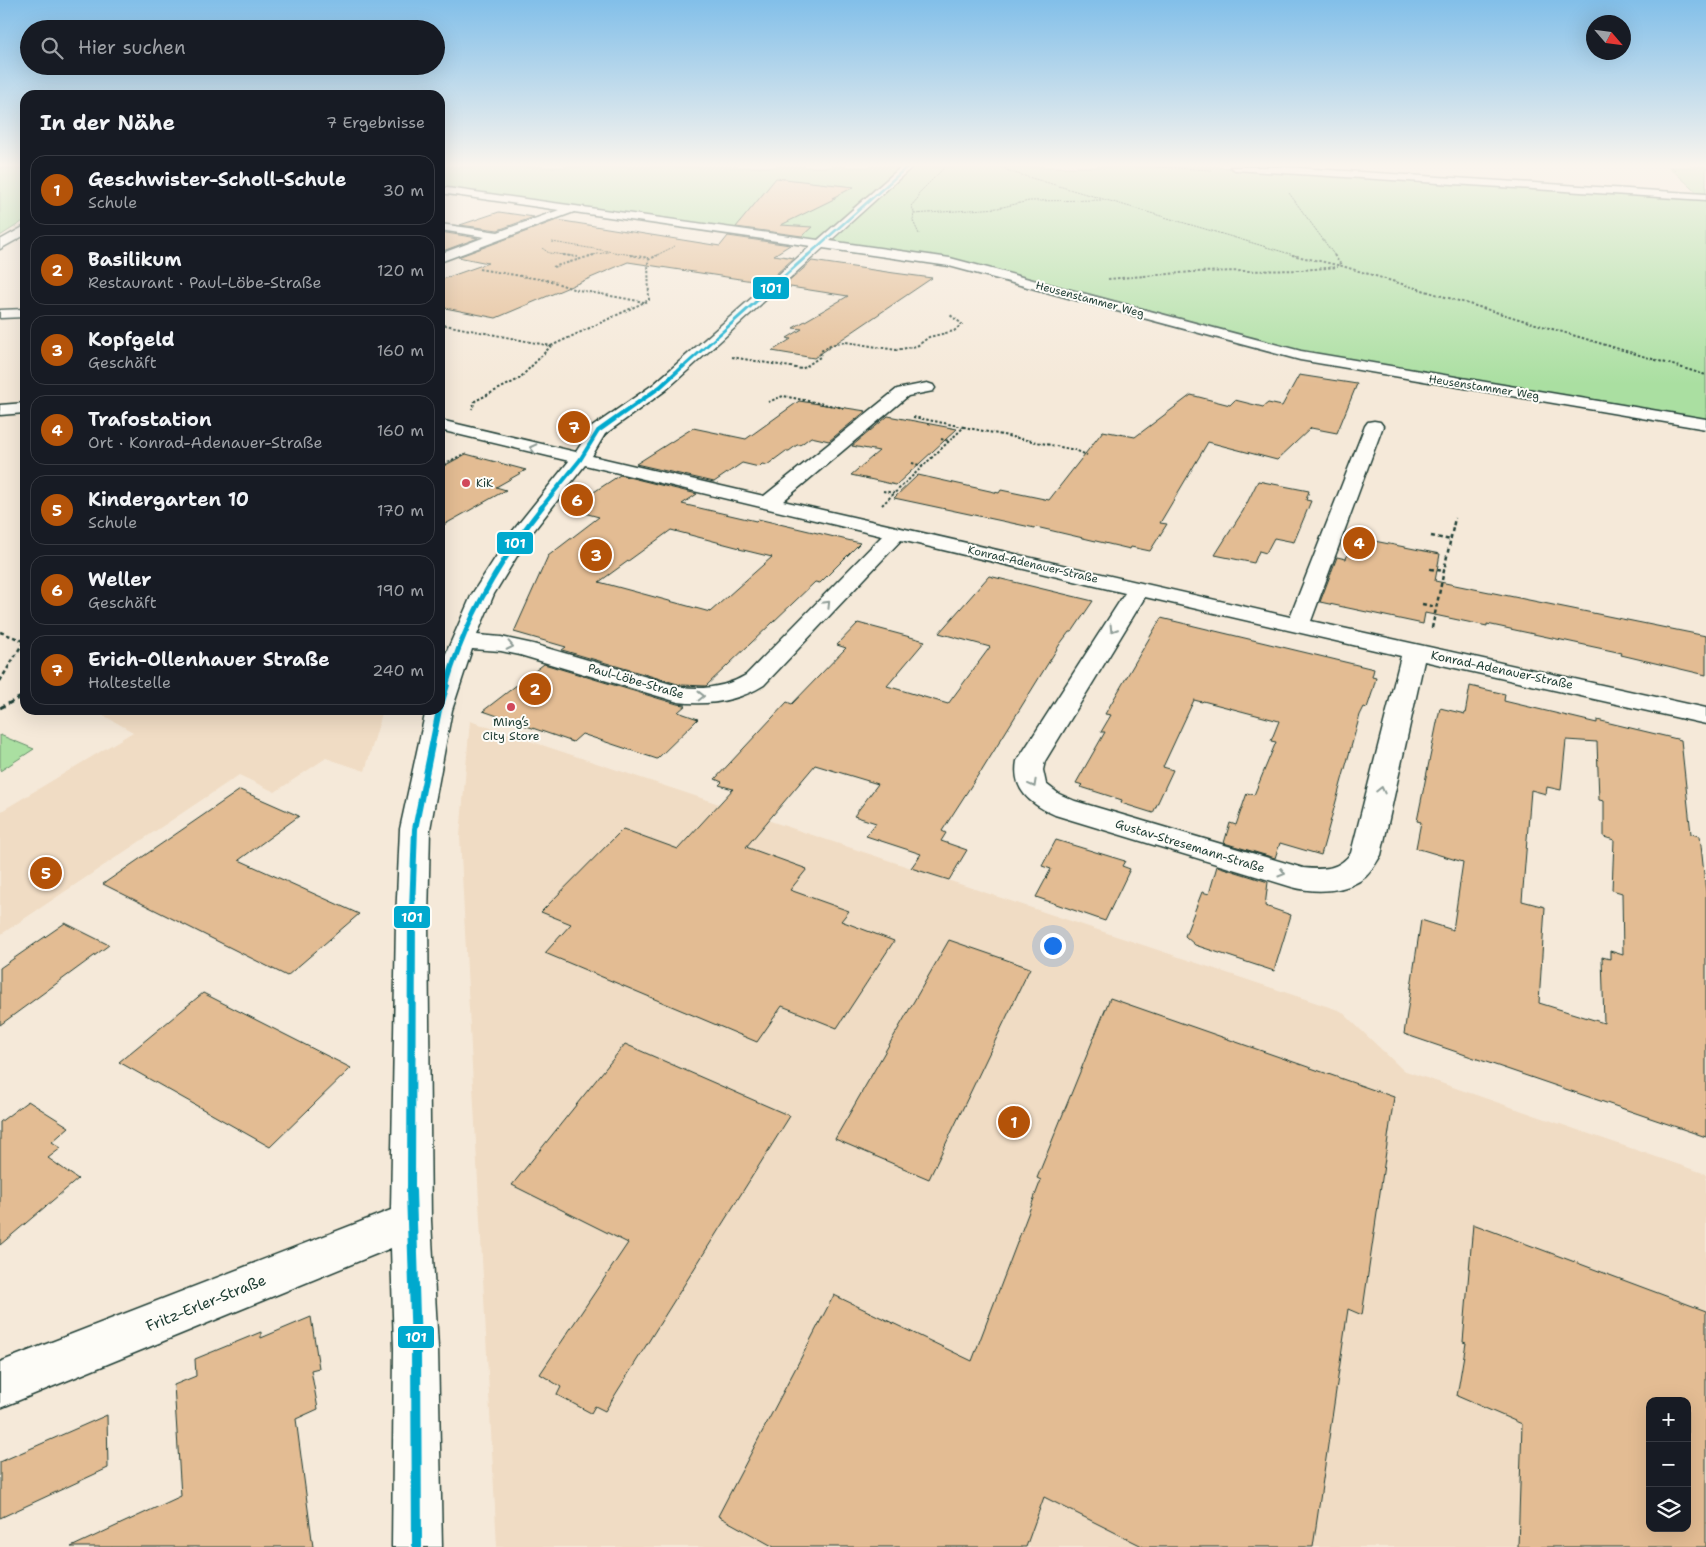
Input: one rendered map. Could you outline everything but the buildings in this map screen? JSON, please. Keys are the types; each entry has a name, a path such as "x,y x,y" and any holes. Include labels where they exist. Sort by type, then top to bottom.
{"street":[{"path":"445,256 491,239"},
{"name":"Heusenstammer Weg","path":"792,239 963,264 1316,359 1706,424"},
{"path":"445,691 462,641 483,594 501,563 534,516 580,460 626,427 656,391 829,239"},
{"path":"0,314 20,313"},
{"path":"0,327 20,313"},
{"path":"768,503 902,392 927,388"},
{"path":"0,410 20,408"},
{"name":"Konrad-Adenauer-Straße","path":"445,426 580,460 1420,652 1704,720"},
{"path":"1298,624 1374,426"},
{"name":"Paul-Löbe-Straße","path":"462,641 525,648 678,694 709,696 728,693 742,688 755,680 896,532"},
{"name":"Gustav-Stresemann-Straße","path":"1139,588 1031,761 1028,772 1033,787 1052,803 1065,808 1303,879 1334,879 1347,875 1359,867 1366,855 1420,652"},
{"path":"417,1547 416,1348 411,1221 412,920 416,829 423,784 439,715"},
{"name":"Fritz-Erler-Straße","path":"0,1384 411,1221"}],"path":[{"path":"530,239 650,258 691,239"},
{"path":"1239,239 1296,256 1342,266 1706,375"},
{"path":"1323,239 1342,266"},
{"path":"542,248 549,253 579,258"},
{"path":"553,267 579,258 610,251"},
{"path":"445,426 470,415 475,401 523,376 551,346 649,298 648,260 650,258"},
{"path":"1102,279 1138,275 1292,272 1342,266"},
{"path":"473,268 551,281 573,289 644,302"},
{"path":"701,352 802,369 820,357 821,351 830,345 846,342 896,350 918,346 929,337 954,332 962,324 950,315"},
{"path":"445,325 551,346"},
{"path":"891,354 896,350"},
{"path":"768,402 782,396 964,427 1075,450 1086,455"},
{"path":"862,524 964,427"},
{"path":"941,439 950,441"},
{"path":"912,463 923,466"},
{"path":"883,491 894,494"},
{"path":"1420,652 1436,607 1455,518"},
{"path":"1431,536 1451,540"},
{"path":"1430,569 1444,571"},
{"path":"1422,604 1436,607"},
{"path":"0,632 20,640"},
{"path":"0,681 20,650"},
{"path":"0,708 20,698"}],"shaded area":[{"path":"103,715 382,715 365,771 326,758 275,792 239,775 0,935 0,812 133,732"},
{"path":"470,721 1341,1011 1403,1070 1706,1174 1706,1547 497,1547 460,836"}],"green space":[{"path":"812,239 1706,239 1706,427 1370,372 974,270 854,245"},
{"path":"0,735 34,749 0,771"}],"transit line":[{"name":"101","path":"445,691 451,670 483,594 519,536 580,460 598,431 660,387 826,239"},
{"name":"101","path":"417,1547 416,1348 411,1221 412,920 415,829 438,715"}],"place":[{"name":"Erich-Ollenhauer Straße","path":"574,427"},
{"name":"KiK","path":"466,483"},
{"name":"Weller","path":"577,500"},
{"name":"Trafostation","path":"1359,543"},
{"name":"Kopfgeld","path":"596,555"},
{"name":"Basilikum","path":"535,689"},
{"name":"Ming‘s City Store","path":"511,707"},
{"name":"Kindergarten 10","path":"46,873"},
{"name":"Geschwister-Scholl-Schule","path":"1014,1122"}]}
